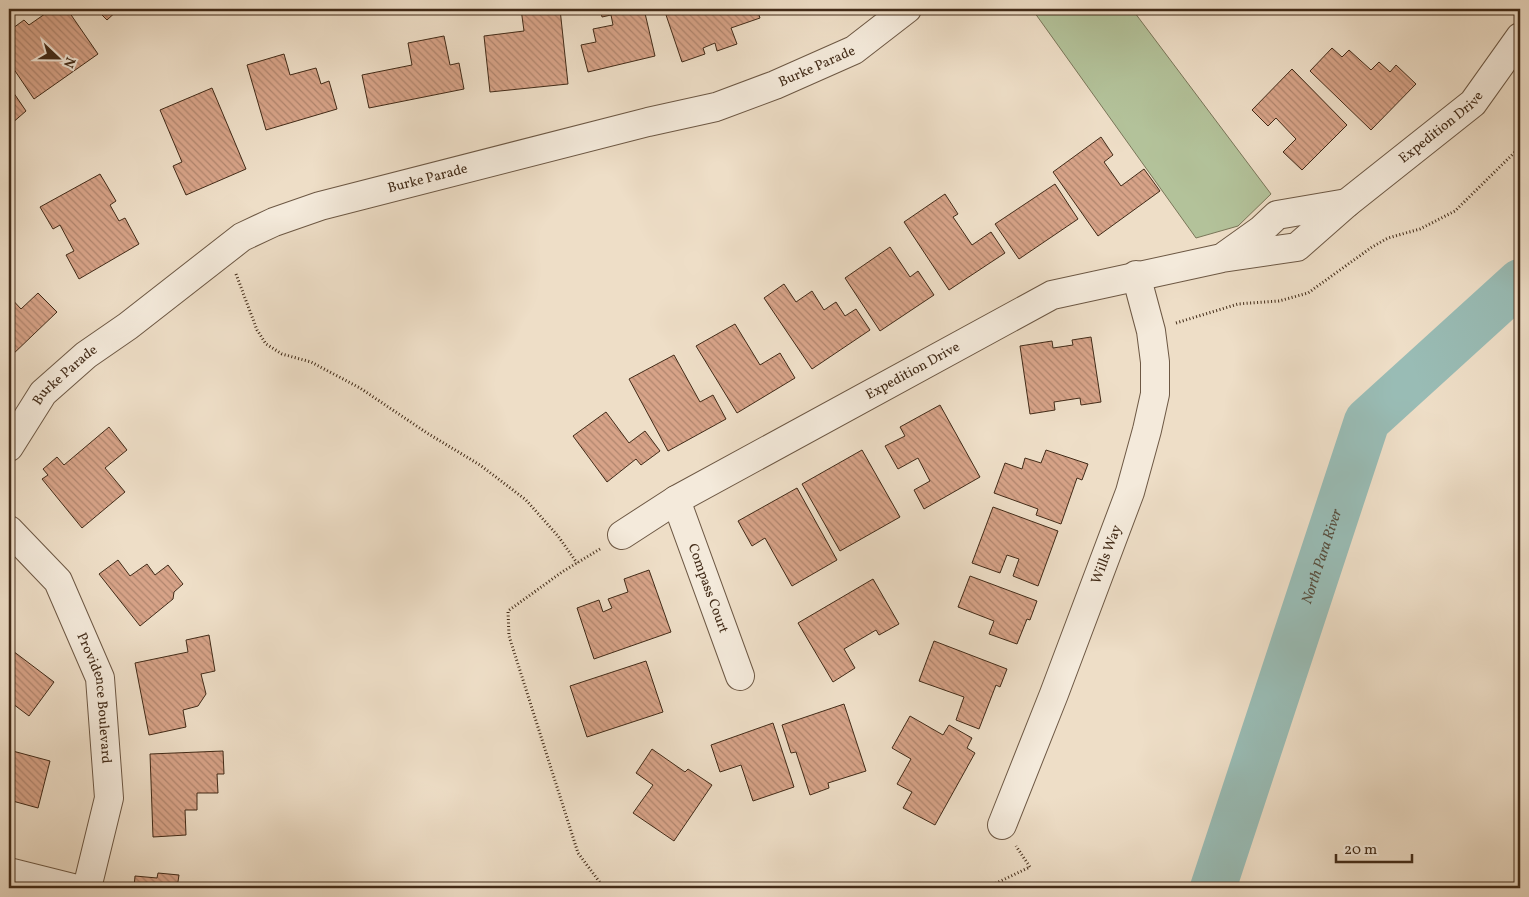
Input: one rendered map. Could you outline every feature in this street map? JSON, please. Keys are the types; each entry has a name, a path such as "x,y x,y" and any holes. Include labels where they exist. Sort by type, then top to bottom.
{"street":[{"name":"Burke Parade","path":"9,448 43,393 86,355 128,326 242,237 274,222 320,206 716,107 775,85 854,50 907,9"},
{"name":"Expedition Drive","path":"622,535 676,500 1052,294 1222,258 1261,230 1277,215 1347,203 1473,103 1520,37"},
{"name":"Wills Way","path":"1002,824 1054,694 1130,492 1147,430 1155,394 1155,362 1151,331 1136,275"},
{"name":"Compass Court","path":"676,500 740,676"},
{"name":"Providence Boulevard","path":"9,530 58,581 100,678 109,798 87,888"},
{"path":"9,872 73,888"}],"path":[{"path":"1151,331 1238,304 1279,301 1308,293 1388,238 1420,229 1455,211 1520,147"},
{"path":"227,249 257,330 266,344 282,354 311,362 360,388 427,433 480,465 526,500 558,536 577,563"},
{"path":"604,888 578,853 509,636 508,611 577,563 622,535"},
{"path":"986,888 1030,867 1002,824"}],"green space":[{"path":"1032,9 1132,9 1271,194 1238,226 1196,238"}],"building":[{"path":"52,9 67,9 98,54 34,99 9,62 9,31 24,20 29,25"},
{"path":"96,9 119,9 107,20"},
{"path":"521,9 560,9 568,84 490,92 484,36 524,31"},
{"path":"600,9 644,9 655,56 588,72 581,45 596,42 593,29 613,25 611,15 602,17"},
{"path":"664,9 757,9 760,18 731,28 737,44 717,51 715,43 703,48 705,54 682,62"},
{"path":"444,36 450,65 459,63 464,89 369,108 362,75 412,65 408,43"},
{"path":"1332,48 1342,57 1349,50 1371,70 1379,62 1390,72 1396,65 1416,84 1371,130 1310,71"},
{"path":"284,54 290,75 316,68 321,84 329,81 337,109 266,130 247,65"},
{"path":"1292,69 1347,125 1302,170 1283,152 1296,139 1276,118 1268,126 1252,110"},
{"path":"9,86 26,111 11,124 9,133"},
{"path":"212,88 246,169 186,195 173,166 182,162 160,110"},
{"path":"1101,137 1113,155 1104,162 1121,186 1144,169 1160,191 1098,236 1053,172"},
{"path":"100,174 116,201 110,205 119,221 125,218 139,244 79,279 66,255 74,251 60,225 53,229 40,207"},
{"path":"1055,184 1078,219 1019,259 995,224"},
{"path":"945,194 958,214 953,217 972,245 991,232 1005,253 949,290 904,222"},
{"path":"890,247 910,277 918,271 934,295 880,331 845,278"},
{"path":"784,284 796,302 812,291 824,310 836,302 845,316 856,309 870,330 812,369 764,298"},
{"path":"38,293 57,312 10,357 9,296 21,309"},
{"path":"735,324 760,365 780,353 795,378 737,413 696,346"},
{"path":"1091,337 1101,402 1081,405 1080,398 1054,402 1055,410 1030,414 1020,346 1052,341 1053,348 1073,345 1072,340"},
{"path":"674,355 700,402 713,395 726,419 668,451 629,379"},
{"path":"940,405 980,477 924,509 914,490 930,481 918,458 898,469 885,446 905,436 900,427"},
{"path":"606,412 629,443 645,431 660,451 641,465 636,459 607,482 573,436"},
{"path":"109,427 127,450 105,468 125,492 82,528 42,479 48,475 43,469 57,457 64,465"},
{"path":"862,450 900,517 840,551 802,484"},
{"path":"1046,450 1088,464 1082,480 1077,478 1061,524 1036,515 1038,509 994,493 1005,463 1022,469 1025,458 1041,463"},
{"path":"797,488 837,560 792,586 765,538 752,546 738,521"},
{"path":"993,507 1058,531 1038,586 1013,576 1019,559 1007,555 1000,573 972,563"},
{"path":"118,560 130,576 147,564 155,575 168,565 183,584 174,592 173,599 140,626 99,574"},
{"path":"649,570 671,632 594,659 577,608 599,600 603,612 612,608 608,599 628,592 624,579"},
{"path":"970,576 1037,601 1030,620 1027,619 1017,644 989,634 994,621 958,607"},
{"path":"873,579 899,624 879,635 876,630 844,649 855,668 833,682 798,623"},
{"path":"209,635 215,671 201,674 206,694 198,706 183,710 186,727 149,735 135,663 188,652 186,640"},
{"path":"934,641 1007,669 1000,687 996,685 979,729 956,720 964,697 919,681"},
{"path":"9,648 54,682 29,716 9,701"},
{"path":"646,661 663,712 587,737 570,686"},
{"path":"844,704 866,771 828,783 829,788 810,795 796,752 791,753 782,725"},
{"path":"910,716 943,735 949,725 972,738 967,748 975,753 935,825 903,808 912,792 897,784 911,759 892,748"},
{"path":"773,723 794,787 753,801 741,765 720,772 711,745"},
{"path":"652,749 685,772 688,769 712,785 674,841 633,813 653,785 636,773"},
{"path":"9,750 50,761 38,808 9,800"},
{"path":"223,751 224,774 217,774 218,793 197,793 197,810 185,810 186,835 153,837 150,754"},
{"path":"158,873 179,875 177,888 134,888 135,876 157,878"}],"waterway":[{"name":"North Para River","path":"1213,888 1367,421 1520,282"}]}
